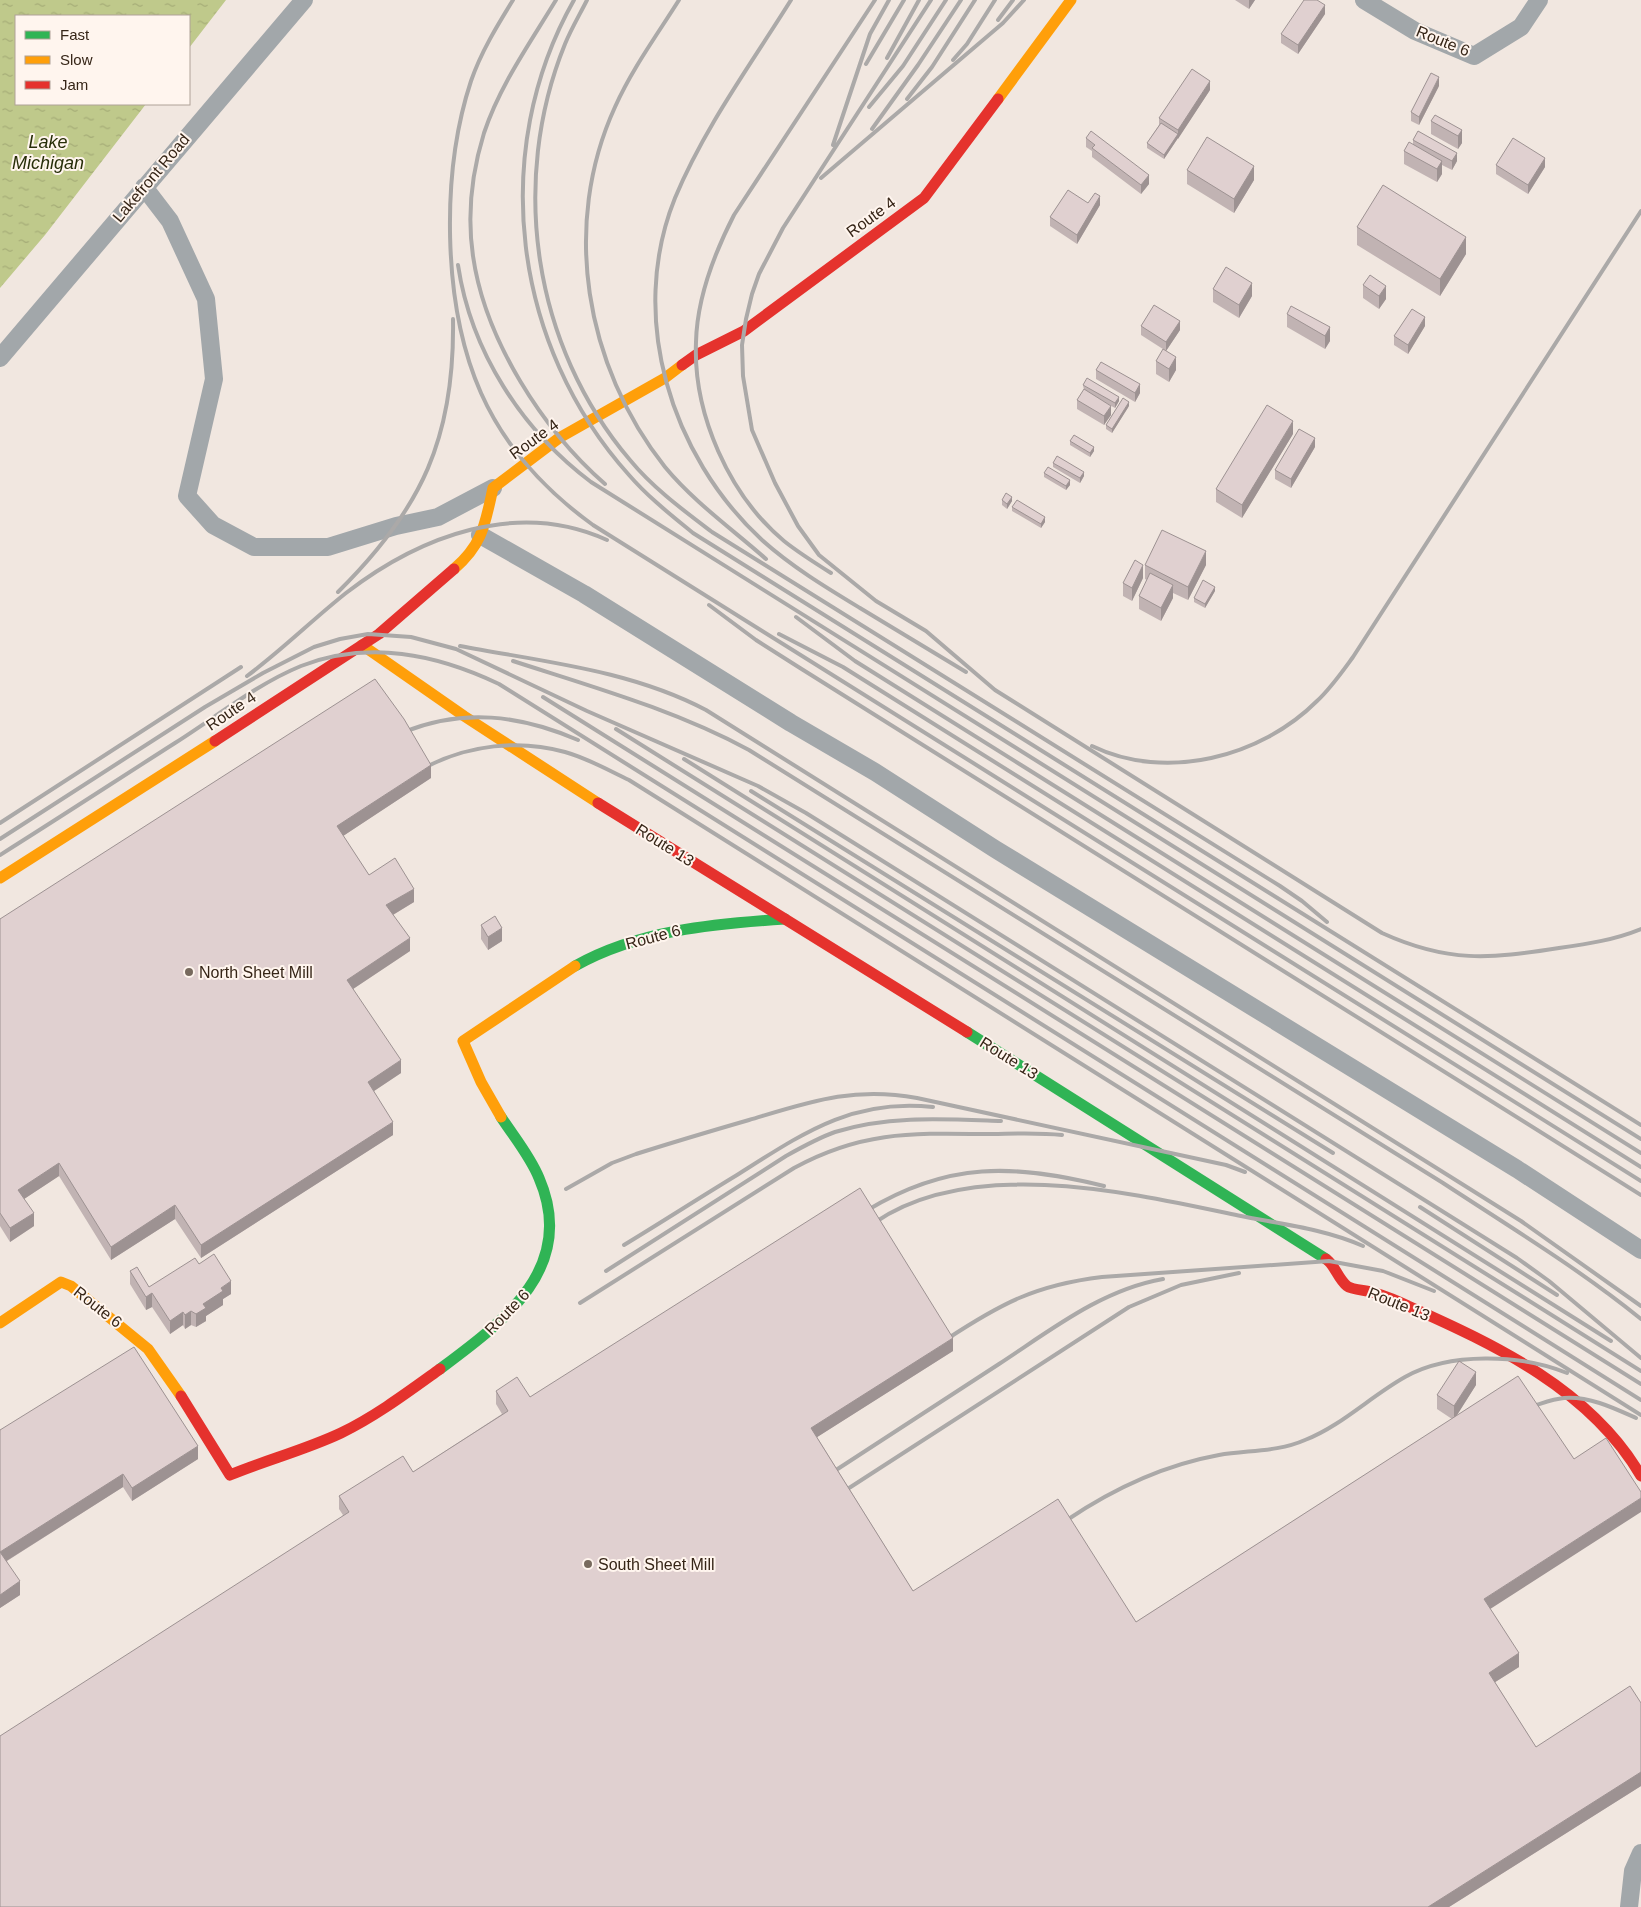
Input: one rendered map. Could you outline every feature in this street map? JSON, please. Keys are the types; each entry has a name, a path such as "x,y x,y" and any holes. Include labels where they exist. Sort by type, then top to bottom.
{"street":[{"name":"Lakefront Road","path":"0,358 144,186 304,0"},
{"name":"Route 4","path":"0,878 172,770 266,706 379,634 470,554 485,526 493,488 560,438 665,378 696,355 744,331 924,198 1071,0"},
{"name":"Route 6","path":"1364,0 1415,31 1474,56 1521,27 1538,0"},
{"path":"144,186 170,221 206,299 214,379 187,496 213,525 254,547 328,547 396,526 438,517 493,488"},
{"path":"480,535 584,594 875,772 995,850 1517,1169 1641,1250"},
{"name":"Route 13","path":"362,645 516,752 1158,1150 1317,1252 1329,1261 1347,1286 1369,1290 1398,1300 1519,1360 1573,1399 1606,1427 1618,1440 1641,1476"},
{"name":"Route 6","path":"0,1323 62,1282 71,1286 148,1349 177,1388 230,1474 341,1433 409,1392 474,1344 521,1300 534,1284 543,1265 548,1240 549,1221 543,1187 536,1171 493,1105 463,1041 567,971 595,956 620,946 680,929 785,919"},
{"path":"1629,1907 1632,1871 1641,1853"}],"water":[{"name":"Lake Michigan","path":"0,0 226,0 190,47 190,15 15,15 15,105 145,105 45,235 0,288"}],"building":[{"path":"1304,0 1317,0 1325,5 1298,45 1281,34"},
{"path":"1192,69 1210,81 1178,130 1159,118"},
{"path":"1431,73 1439,77 1419,117 1411,112"},
{"path":"1435,115 1462,130 1458,136 1431,121"},
{"path":"1161,123 1178,134 1164,155 1147,143"},
{"path":"1091,131 1149,175 1141,185 1092,148 1095,145 1086,138"},
{"path":"1418,131 1457,153 1452,161 1413,140"},
{"path":"1207,137 1254,166 1234,199 1187,170"},
{"path":"1513,138 1545,158 1528,185 1496,165"},
{"path":"1409,142 1442,161 1437,169 1404,151"},
{"path":"1383,185 1466,237 1440,279 1357,227"},
{"path":"1068,190 1088,203 1095,193 1100,196 1077,235 1050,217"},
{"path":"1226,267 1252,283 1239,305 1213,289"},
{"path":"1370,275 1386,286 1379,296 1363,285"},
{"path":"1154,305 1180,321 1166,342 1141,326"},
{"path":"1291,306 1330,327 1325,336 1287,314"},
{"path":"1412,309 1425,317 1408,345 1394,336"},
{"path":"1163,349 1176,357 1169,369 1156,361"},
{"path":"1101,362 1140,384 1135,393 1096,370"},
{"path":"1087,378 1119,397 1115,403 1083,385"},
{"path":"1084,389 1111,406 1104,416 1077,400"},
{"path":"1123,398 1129,402 1112,429 1106,425"},
{"path":"1267,405 1293,421 1242,505 1216,489"},
{"path":"1299,429 1315,438 1291,479 1275,470"},
{"path":"1074,435 1094,447 1090,453 1070,441"},
{"path":"1057,456 1084,472 1080,478 1053,463"},
{"path":"1048,467 1070,480 1066,486 1044,473"},
{"path":"1006,493 1012,497 1007,504 1002,500"},
{"path":"1017,500 1045,517 1041,524 1012,507"},
{"path":"1162,530 1206,551 1188,587 1145,565"},
{"path":"1135,560 1143,565 1132,588 1123,583"},
{"path":"1150,573 1173,585 1161,608 1139,596"},
{"path":"1203,580 1215,587 1205,604 1194,598"},
{"name":"North Sheet Mill","path":"375,679 404,719 431,765 337,826 369,875 395,858 414,889 386,905 410,938 347,980 401,1060 368,1082 393,1122 201,1245 175,1205 111,1247 59,1163 18,1190 34,1213 10,1228 0,1213 0,919"},
{"path":"495,916 502,928 488,937 481,925"},
{"name":"South Sheet Mill","path":"860,1188 953,1338 811,1428 913,1591 1058,1499 1136,1622 1518,1376 1574,1459 1606,1438 1641,1492 1641,1498 1484,1599 1519,1653 1489,1673 1536,1747 1630,1686 1641,1703 1641,1772 1428,1907 0,1907 0,1736 349,1512 339,1496 403,1456 413,1472 508,1411 496,1391 517,1377 530,1397"},
{"path":"214,1254 231,1281 221,1288 223,1291 203,1304 206,1308 196,1314 191,1311 185,1315 183,1312 170,1321 152,1293 146,1297 130,1271 137,1267 149,1287 195,1258 199,1264"},
{"path":"134,1347 198,1446 132,1488 123,1474 0,1552 0,1430"},
{"path":"1459,1361 1476,1372 1454,1406 1437,1395"},
{"path":"0,1552 20,1581 0,1595"}],"railway":[{"path":"513,0 495,29 480,60 471,81 461,117 454,156 450,238 453,280 459,320 468,358 481,393 502,432 528,467 543,483 593,525 1641,1181"},
{"path":"556,0 507,81 484,133 476,163 472,194 471,241 480,288 490,319 520,381 560,437 605,484"},
{"path":"574,0 547,59 530,120 523,183 526,246 538,308 559,368 590,424 636,483 693,533 1641,1125"},
{"path":"587,0 565,44 548,97 538,151 535,206 540,261 552,315 571,366 597,415 630,460 658,489 712,532 1280,886 1327,922"},
{"path":"679,0 622,93 598,152 589,199 586,246 590,293 600,340 616,385 638,427 676,480 701,504 766,559"},
{"path":"791,0 714,121 675,198 661,243 656,290 657,336 666,382 682,426 703,468 730,506 762,540 822,585 966,672"},
{"path":"831,573 784,541 764,522 731,477 718,451 701,397 697,369 697,326 703,293 713,261 734,215 875,0"},
{"path":"833,145 870,34 889,0"},
{"path":"866,64 904,0"},
{"path":"887,58 919,0"},
{"path":"931,0 783,228 759,274 746,319 742,345 743,376 752,430 775,483 798,526 819,555 876,601 926,631 995,690 1382,933 1428,950 1469,956 1490,956 1511,955 1590,943 1611,939 1641,929"},
{"path":"869,107 903,66 946,0"},
{"path":"872,129 918,65 961,0"},
{"path":"907,99 932,67 975,0"},
{"path":"953,60 967,44 995,0"},
{"path":"998,20 1013,0"},
{"path":"821,178 1003,23 1024,0"},
{"path":"1092,746 1121,757 1150,762 1181,762 1211,758 1241,749 1269,737 1317,701 1353,657 1641,211"},
{"path":"458,265 465,297 475,328 488,358 504,387 543,438 591,482 1641,1139"},
{"path":"338,592 392,531 412,500 428,469 440,435 448,400 452,361 453,319"},
{"path":"247,676 346,593 405,555 437,540 471,530 504,524 539,523 573,528 607,540"},
{"path":"709,605 756,640 800,668 1641,1195"},
{"path":"796,617 855,661 1641,1153"},
{"path":"0,839 205,707 263,673 314,647 340,639 368,634 411,637 456,649 587,711 758,786 806,813 1517,1258 1549,1281 1641,1358"},
{"path":"779,634 843,667 1641,1167"},
{"path":"460,646 617,676 677,696 706,710 1521,1221 1641,1306"},
{"path":"0,855 253,691 301,666 326,658 377,652 427,658 451,665 499,684 1641,1400"},
{"path":"513,661 663,711 749,750 1443,1183 1568,1265 1641,1319"},
{"path":"0,823 241,667"},
{"path":"543,697 1641,1384"},
{"path":"404,732 426,724 470,717 513,720 556,731 578,740"},
{"path":"616,729 1641,1371"},
{"path":"426,767 476,749 494,746 530,746 565,752 597,764 629,780 1641,1415"},
{"path":"684,759 1611,1341"},
{"path":"751,791 1333,1153"},
{"path":"566,1189 612,1163 636,1154 792,1107 832,1098 872,1094 917,1098 1226,1165 1245,1172"},
{"path":"624,1245 784,1146 829,1122 877,1108 904,1106 933,1107"},
{"path":"606,1271 786,1156 829,1134 876,1123 917,1119 1001,1121"},
{"path":"580,1303 794,1168 841,1147 885,1137 908,1135 1032,1133 1062,1135"},
{"path":"866,1211 896,1195 925,1183 954,1175 982,1172 1011,1171 1040,1174 1104,1186"},
{"path":"874,1223 913,1202 957,1190 1004,1185 1053,1185 1103,1190 1198,1207 1318,1231 1363,1246"},
{"path":"1420,1207 1557,1295"},
{"path":"947,1339 985,1315 1020,1298 1058,1285 1102,1277 1329,1261 1383,1271 1434,1291"},
{"path":"846,1490 1129,1307 1181,1285 1239,1273"},
{"path":"833,1472 1077,1313 1119,1292 1140,1284 1163,1279"},
{"path":"1067,1520 1121,1488 1179,1465 1219,1455 1284,1447 1305,1440 1331,1427 1405,1377 1442,1363 1485,1358 1507,1359 1528,1362 1567,1373"},
{"path":"1533,1406 1560,1399 1583,1399 1619,1410 1636,1418"}],"traffic: fast":[{"path":"575,966 625,944 677,931 731,923 785,919"},
{"path":"967,1032 1326,1259"},
{"path":"440,1369 488,1332 528,1290 541,1266 549,1239 549,1210 539,1178 526,1154 501,1117"}],"traffic: slow":[{"path":"998,99 1071,0"},
{"path":"454,569 464,560 477,542 485,523 493,488 559,438 665,378 682,365"},
{"path":"362,645 464,716 598,803"},
{"path":"0,878 215,741"},
{"path":"501,1117 481,1082 463,1041 575,966"},
{"path":"0,1323 61,1282 71,1286 148,1349 181,1396"}],"traffic: jam":[{"path":"682,365 696,355 744,331 924,198 998,99"},
{"path":"215,741 379,634 454,569"},
{"path":"598,803 967,1032"},
{"path":"1326,1259 1341,1280 1349,1287 1372,1292 1404,1304 1475,1337 1539,1373 1569,1395 1596,1419 1620,1446 1641,1476"},
{"path":"181,1396 230,1475 314,1445 341,1433 404,1395 440,1369"}],"place":[{"name":"North Sheet Mill","path":"189,972"},
{"name":"South Sheet Mill","path":"588,1564"}]}
